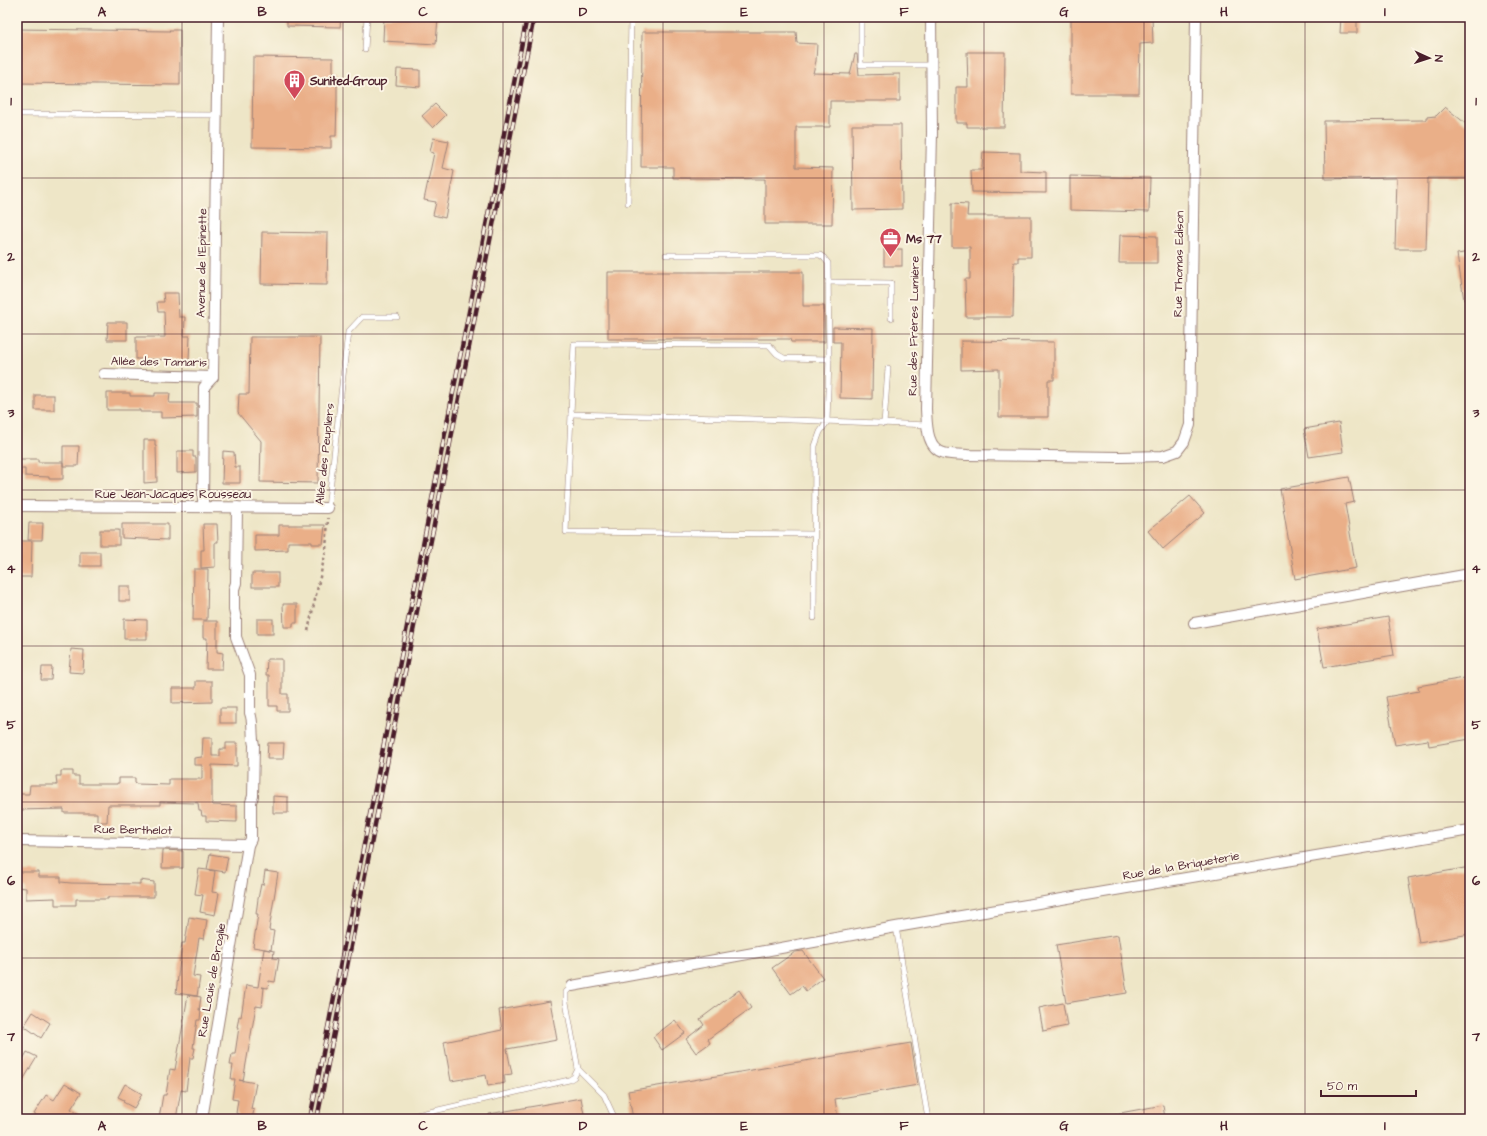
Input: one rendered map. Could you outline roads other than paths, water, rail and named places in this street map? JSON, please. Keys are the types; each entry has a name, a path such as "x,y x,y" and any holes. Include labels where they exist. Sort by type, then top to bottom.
{"street":[{"name":"Avenue de l'Epinette","path":"203,507 204,387 213,377 218,17"},
{"name":"Rue des Frères Lumière","path":"931,17 932,133 926,409 929,437 936,448 944,453 967,455 1120,457"},
{"name":"Rue Thomas Edison","path":"1120,457 1164,456 1177,451 1184,442 1190,426 1196,17"},
{"name":"Allée des Tamaris","path":"104,374 213,377"},
{"name":"Rue Jean-Jacques Rousseau","path":"17,506 328,508"},
{"name":"Rue Louis de Broglie","path":"202,1119 248,845 251,839 254,745 252,739 252,718 250,713 250,675 236,637 236,619 234,610 234,589 236,583 237,507"},
{"path":"1194,623 1470,574"},
{"name":"Rue de la Briqueterie","path":"572,986 896,927 1470,830"},
{"name":"Rue Berthelot","path":"17,841 248,845"}],"lane":[{"path":"365,49 367,17"},
{"path":"628,203 631,17"},
{"path":"861,18 861,65 932,64"},
{"path":"17,114 217,115"},
{"path":"666,255 820,255 828,263 829,358 827,422 820,432 815,446 814,618"},
{"path":"828,282 891,283 891,318"},
{"name":"Allée des Peupliers","path":"328,508 348,332 362,317 397,317"},
{"path":"814,534 566,532 574,344 769,345 777,354 784,358 829,358"},
{"path":"884,424 888,368"},
{"path":"571,414 928,425"},
{"path":"896,927 928,1119"},
{"path":"572,986 566,992 566,1002 578,1069 604,1095 615,1119"},
{"path":"399,1119 569,1080 574,1077 578,1069"}],"railway":[{"path":"310,1119 527,17"},
{"path":"317,1119 534,17"}],"place":[{"name":"Sunited-Group","path":"295,100"},
{"name":"Ms 77","path":"891,258"}]}
